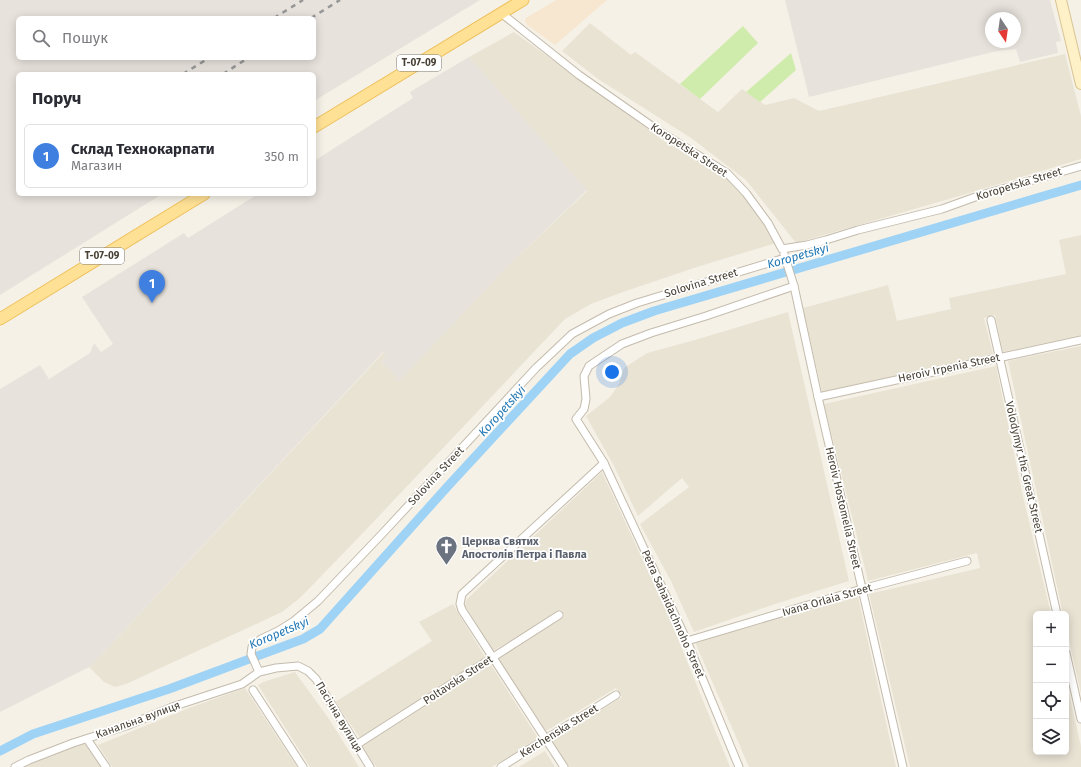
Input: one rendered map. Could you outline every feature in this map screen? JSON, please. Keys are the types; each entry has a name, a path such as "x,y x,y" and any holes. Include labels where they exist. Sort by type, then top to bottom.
{"main road":[{"name":"Т-07-09","path":"316,126 523,0"},
{"name":"Т-07-09","path":"0,319 201,196"}],"street":[{"path":"1061,0 1081,84"},
{"name":"Koropetska Street","path":"501,13 579,75 659,131 727,173 746,192 768,223 782,248 814,243 858,230 942,209 978,196 1081,166"},
{"name":"Heroiv Hostomelia Street","path":"782,248 794,286 903,767"},
{"name":"Solovina Street","path":"259,672 251,654 252,648 261,639 294,621 318,601 536,368 572,334 609,314 637,303 785,258"},
{"name":"Petra Sahaidachnoho Street","path":"739,767 687,641 604,463 576,419 584,409 586,399 584,376 589,366 622,344 794,286"},
{"name":"Volodymyr the Great Street","path":"991,320 1056,611"},
{"name":"Heroiv Irpenia Street","path":"818,397 1081,340"},
{"path":"564,767 462,610 460,599 462,594 604,463"},
{"name":"Ivana Orlaia Street","path":"687,641 862,589 967,561"},
{"name":"Poltavska Street","path":"356,745 559,615"},
{"path":"1069,665 1081,719"},
{"name":"Пасічна вулиця","path":"259,672 276,668 298,666 308,671 316,679 370,767"},
{"name":"Канальна вулиця","path":"15,767 29,760 87,738 126,726 175,706 242,684 259,672"},
{"path":"253,690 303,767"},
{"name":"Kerchenska Street","path":"501,767 616,695"},
{"path":"87,738 106,767"}],"shaded area":[{"path":"0,0 480,0 316,100 316,72 16,72 16,196 159,196 0,295"},
{"path":"556,0 607,0 555,45 527,25 525,21 526,18"},
{"path":"785,0 1050,0 1061,41 1056,42 1058,53 1020,62 1016,49 997,51 809,97"},
{"path":"590,23 631,55 635,52 718,112 742,89 765,105 794,98 819,111 1065,54 1081,116 1081,159 796,243 746,180 691,138 598,79 562,51"},
{"path":"514,32 664,141 726,176 741,190 776,243 700,266 623,292 591,304 565,319 300,598 282,612 126,684 115,687 104,682 88,666 91,666 384,352 386,356 381,362 397,377 509,265 587,191 469,57"},
{"path":"469,57 587,190 509,265 398,382 395,379 397,377 381,362 386,356 383,352 91,666 0,712 0,389 40,365 49,379 90,353 94,343 101,352 113,344 82,297 184,233 188,238 255,196 316,196 316,160 413,98 410,92"},
{"path":"1081,235 1081,335 1003,352 995,315 984,318 993,354 822,392 803,308 888,285 897,321 951,309 949,298 1066,274 1059,240"},
{"path":"788,312 849,581 778,603 694,632 671,581 640,524 689,487 682,478 638,516 614,466 586,416 610,397 619,384 624,368 647,353"},
{"path":"1081,346 1081,694 1069,640 1069,611 1062,611 1008,361"},
{"path":"996,366 1022,492 1050,611 1033,611 1033,755 1069,755 1069,694 1081,746 1081,767 910,767 869,594 980,568 977,553 868,581 824,404"},
{"path":"602,472 667,612 730,767 569,767 552,741 622,697 616,688 546,731 498,659 564,616 561,610 493,651 465,606 466,600"},
{"path":"858,597 896,767 749,767 695,642"},
{"path":"453,604 485,657 360,738 335,702 432,641 419,622"},
{"path":"491,665 538,738 492,767 376,767 362,746"},
{"path":"295,672 329,719 359,767 310,767 258,685"},
{"path":"245,688 297,767 112,767 98,745 189,708"},
{"path":"86,741 102,767 20,767"},
{"path":"545,751 555,767 519,767"}],"green space":[{"path":"743,26 758,43 700,99 680,84"},
{"path":"791,53 796,70 760,102 746,92"}],"waterway":[{"name":"Koropetskyi","path":"0,751 33,734 169,689 303,639 320,629 448,486 570,354 593,338 622,323 654,311 1081,185"}],"railway":[{"path":"277,16 303,0"},
{"path":"314,16 340,0"},
{"path":"186,72 206,60"},
{"path":"226,72 245,60"}],"place":[{"name":"Склад Технокарпати","path":"152,303"},
{"name":"Церква Святих Апостолів Петра і Павла","path":"447,566"}]}
